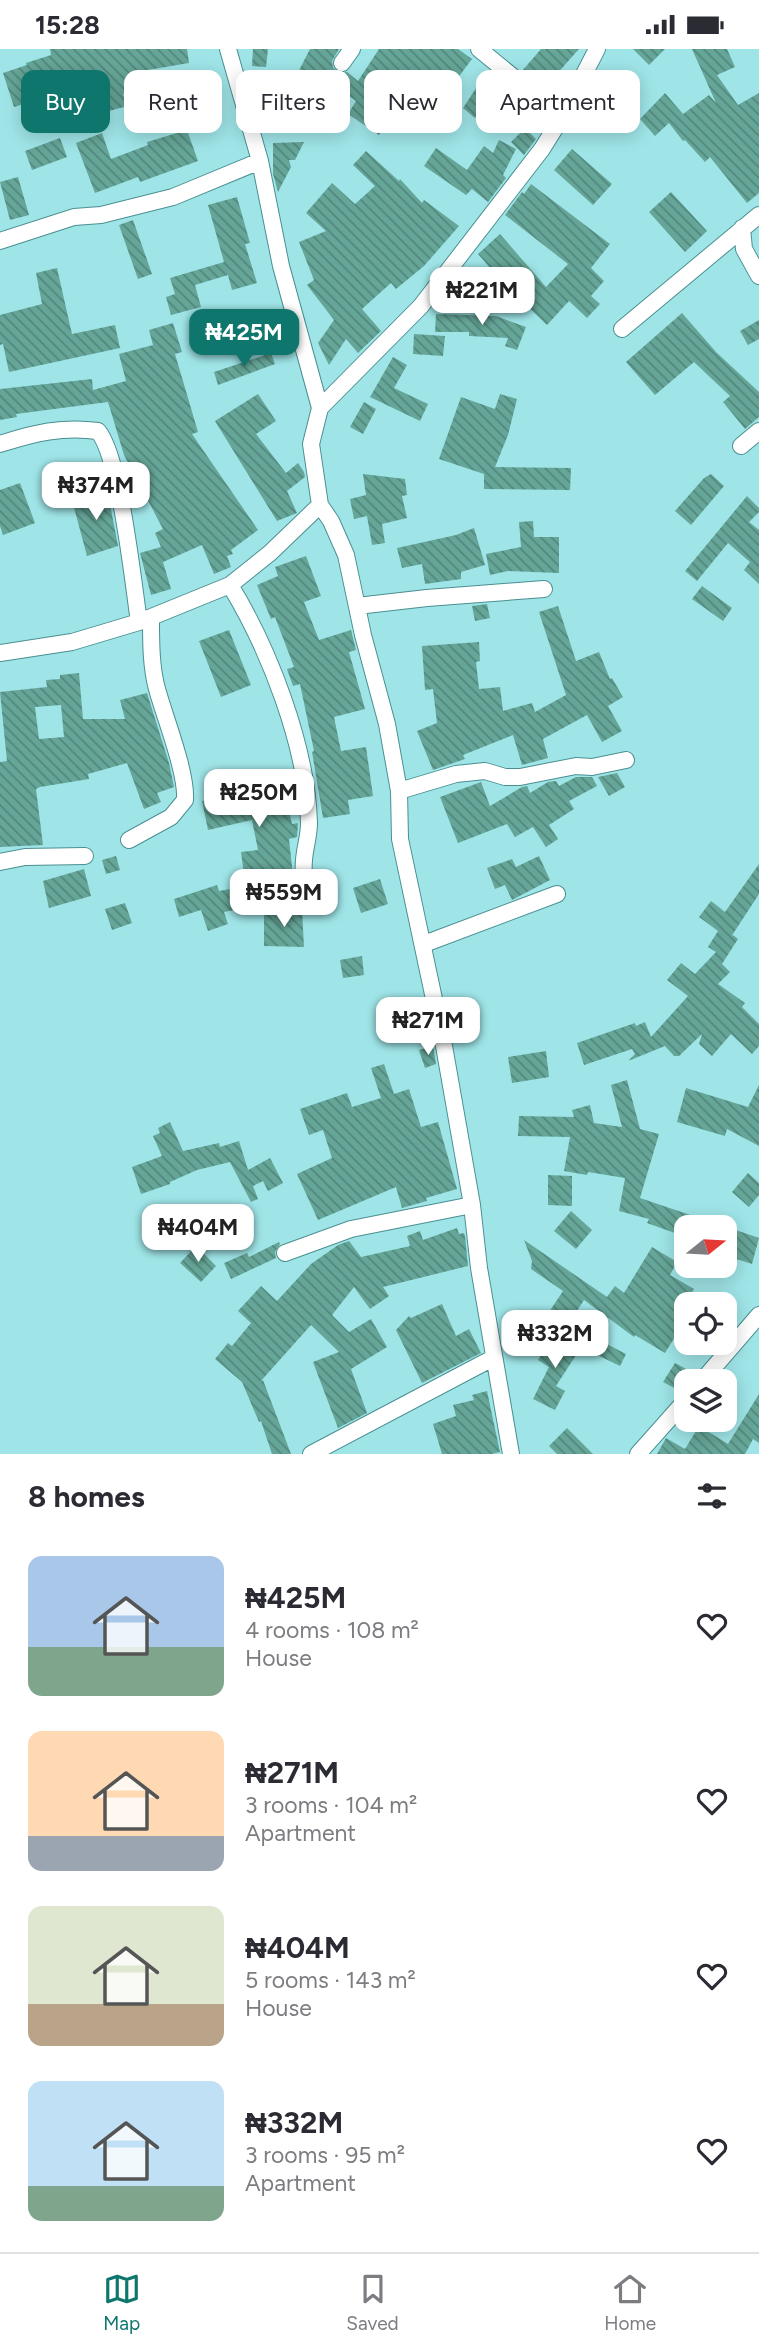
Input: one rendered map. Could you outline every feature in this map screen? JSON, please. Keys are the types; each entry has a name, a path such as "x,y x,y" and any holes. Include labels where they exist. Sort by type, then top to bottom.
{"street":[{"path":"228,49 260,161 281,266 320,408 311,445 320,505 331,521 346,555 387,724 399,791 400,839 424,944 472,1205 493,1358 511,1454"},
{"path":"479,49 505,70"},
{"path":"586,70 597,49"},
{"path":"320,408 421,306 552,133"},
{"path":"0,241 74,217 101,215 173,197 260,161"},
{"path":"622,329 759,215"},
{"path":"742,228 744,249 759,276"},
{"path":"0,444 39,432 75,428 98,431 106,440 150,644 156,685 184,781 185,800 171,817 129,840"},
{"path":"741,446 759,431"},
{"path":"0,653 72,642 145,620 230,585 270,553 320,505"},
{"path":"230,585 245,609 284,703 299,748 309,819 309,841 304,858 304,892"},
{"path":"357,606 544,589"},
{"path":"399,791 456,774 485,771 505,777 520,777 626,760"},
{"path":"0,862 25,857 85,856"},
{"path":"424,944 557,894"},
{"path":"285,1252 351,1229 472,1205"},
{"path":"712,1369 759,1315"},
{"path":"311,1454 493,1358"},
{"path":"638,1454 674,1414"}],"building":[{"path":"50,49 187,49 189,63 148,70 124,70 124,107 110,111 110,70 21,70 21,105 14,107 3,73 51,55"},
{"path":"253,49 268,49 266,67 252,66"},
{"path":"310,49 339,49 332,61 336,70 299,70"},
{"path":"379,49 458,49 472,59 462,72 462,70 365,70"},
{"path":"541,49 579,49 560,70 523,70"},
{"path":"633,49 665,49 649,65"},
{"path":"692,49 727,49 735,67 717,75 738,105 759,93 759,193 747,203 710,157 705,162 669,123 655,136 640,119 665,93 683,114 709,95 716,103"},
{"path":"364,72 364,125 350,115 356,101 350,97 350,74 358,81"},
{"path":"476,88 476,117 463,108"},
{"path":"102,133 111,159 148,145 147,142 177,133 188,133 198,161 140,182 138,177 95,193 76,143"},
{"path":"520,133 530,133 536,139 524,155 511,142"},
{"path":"60,138 67,157 32,170 25,151"},
{"path":"499,140 516,149 503,175 506,178 488,202 472,189 466,195 424,166 436,148 467,170 484,146 493,153"},
{"path":"304,142 295,160 289,160 291,167 278,192 273,174 273,143"},
{"path":"572,149 612,184 593,205 554,170"},
{"path":"366,151 399,181 400,179 422,203 424,200 459,226 424,266 396,289 391,283 362,309 381,331 358,353 346,339 329,365 318,343 334,320 307,285 314,280 299,242 326,231 306,213 332,183 355,204 375,186 353,165"},
{"path":"18,177 29,215 10,220 0,182"},
{"path":"531,184 610,244 591,268 604,281 591,296 600,304 587,318 569,301 547,325 505,285 478,254 500,234 546,287 568,264 505,215"},
{"path":"671,192 707,231 685,252 649,212"},
{"path":"237,197 250,243 245,244 257,283 232,290 228,275 195,285 201,307 171,315 166,297 175,294 170,278 224,262 208,205"},
{"path":"133,220 152,274 138,279 119,225"},
{"path":"57,268 72,334 115,325 120,348 9,372 3,344 0,345 0,315 42,304 36,273"},
{"path":"682,313 716,352 759,392 759,417 745,429 723,402 730,396 694,362 655,395 626,362"},
{"path":"436,314 496,316 526,327 517,350 505,346 508,338 469,336 469,332 435,332"},
{"path":"759,320 759,339 748,345 740,331"},
{"path":"173,323 182,352 175,354 198,432 192,434 258,530 231,550 233,554 227,556 231,567 214,574 202,545 163,562 171,589 151,595 140,553 161,547 155,533 163,529 124,455 108,402 16,414 17,417 0,420 0,389 92,379 93,390 126,381 119,354 153,345 149,330"},
{"path":"414,334 445,336 443,356 413,354"},
{"path":"271,353 275,364 218,385 214,372"},
{"path":"393,357 407,365 394,388 428,404 420,421 370,397"},
{"path":"258,394 276,421 256,434 286,473 298,463 305,477 287,491 297,513 277,521 215,421"},
{"path":"500,394 517,399 508,435 495,467 571,468 570,490 484,489 484,474 439,459 461,397 495,409"},
{"path":"364,402 376,409 363,434 350,427"},
{"path":"363,474 405,479 407,495 402,496 407,518 382,524 385,543 372,545 367,516 354,519 350,499 366,495"},
{"path":"711,474 724,486 691,525 675,511 704,478"},
{"path":"20,483 35,523 3,535 0,526 0,490"},
{"path":"107,488 118,546 87,556 72,500"},
{"path":"747,496 759,508 759,512 749,522 759,530 759,584 744,570 750,562 728,543 697,581 685,571"},
{"path":"533,521 534,537 559,537 559,573 508,571 490,575 486,554 521,547 519,522"},
{"path":"474,528 485,565 461,572 461,579 425,584 422,564 402,568 397,548 456,535"},
{"path":"306,556 321,596 304,602 319,640 351,630 356,650 349,652 365,709 334,717 341,751 366,747 373,796 348,800 350,814 323,818 312,752 314,751 300,684 293,686 287,669 294,667 275,617 271,619 257,585 278,576 275,567"},
{"path":"702,586 732,608 723,621 692,599"},
{"path":"487,604 490,618 475,621 472,606"},
{"path":"558,606 576,661 599,652 610,679 612,678 623,697 608,706 622,731 602,742 587,715 543,739 548,758 522,765 513,735 463,755 465,759 433,770 417,731 437,723 433,689 425,690 422,646 479,642 480,661 476,662 479,689 500,687 503,711 532,703 535,712 566,695 539,612"},
{"path":"229,630 251,685 221,697 199,641"},
{"path":"79,673 83,719 125,719 120,700 147,693 174,787 157,793 161,802 144,809 127,763 88,774 89,779 40,787 36,789 43,845 0,847 0,762 7,761 0,692 47,687 46,680 60,679 60,675","holes":["61,705 64,737 39,739 35,707"]},
{"path":"617,773 625,787 609,796 598,777"},
{"path":"576,777 592,777 597,786 569,801 574,809 549,825 558,839 546,847 533,827 515,837 507,824 458,843 440,797 481,782 490,806 522,787 527,786 530,793 548,782 556,781 559,786"},
{"path":"283,783 292,824 298,823 297,837 289,839 293,876 245,882 241,852 258,850 252,820 208,830 202,801"},
{"path":"116,856 120,870 106,874 102,860"},
{"path":"539,856 550,880 512,900 505,885 495,889 487,868 512,859 516,867"},
{"path":"759,864 759,894 731,937 733,935 738,939 722,964 730,972 718,984 745,1003 742,1007 759,1024 759,1046 752,1054 731,1034 712,1056 699,1044 702,1034 679,1056 674,1056 665,1046 628,1061 635,1054 632,1049 584,1065 577,1043 645,1022 651,1037 688,996 667,980 681,963 695,974 716,952 708,947 718,931 699,917 711,901 725,912"},
{"path":"84,869 91,896 49,908 43,881"},
{"path":"380,879 388,904 361,913 353,888"},
{"path":"217,885 219,891 246,886 250,907 224,912 228,924 208,931 201,910 179,917 174,899"},
{"path":"125,903 132,923 112,930 105,909"},
{"path":"302,910 304,947 264,946 264,911"},
{"path":"362,956 364,975 343,978 340,960"},
{"path":"433,1046 436,1064 425,1068 419,1050"},
{"path":"546,1051 549,1077 512,1083 508,1057"},
{"path":"384,1064 394,1094 409,1089 421,1127 438,1122 457,1189 402,1208 396,1187 318,1220 297,1174 332,1158 323,1130 309,1135 300,1109 347,1093 352,1107 381,1098 371,1068"},
{"path":"627,1080 640,1129 659,1134 640,1198 690,1215 674,1215 674,1233 647,1223 649,1219 619,1211 625,1178 564,1171 570,1137 518,1136 519,1116 574,1117 572,1110 590,1105 594,1123 622,1127 611,1085"},
{"path":"759,1085 759,1146 727,1129 725,1136 677,1122 686,1088 748,1107"},
{"path":"170,1122 183,1151 219,1143 220,1147 239,1141 248,1170 270,1158 283,1183 268,1191 263,1181 253,1186 258,1199 251,1202 230,1162 197,1170 170,1184 141,1194 132,1167 162,1156 153,1136 160,1133 158,1128"},
{"path":"748,1173 759,1183 759,1195 749,1207 732,1192"},
{"path":"548,1175 572,1176 572,1206 548,1205"},
{"path":"571,1211 592,1230 576,1249 554,1231"},
{"path":"457,1228 459,1234 464,1233 465,1236 468,1266 383,1287 389,1296 370,1309 354,1287 332,1315 349,1332 371,1319 387,1347 351,1369 367,1413 338,1428 313,1362 339,1352 311,1325 260,1382 263,1380 291,1454 272,1454 261,1421 259,1422 242,1382 215,1359 228,1343 232,1346 251,1323 238,1311 261,1286 277,1301 311,1264 338,1245 349,1241 361,1257 410,1246 407,1236 420,1231 423,1240"},
{"path":"737,1230 759,1238 752,1264 737,1259"},
{"path":"524,1240 607,1297 615,1286 624,1293 652,1247 674,1260 670,1275 694,1289 692,1292 674,1292 674,1338 665,1353 635,1335 634,1337 584,1300 564,1331 545,1318 563,1291 531,1269 532,1261"},
{"path":"279,1242 276,1258 231,1279 224,1263 247,1253 249,1257"},
{"path":"196,1246 216,1266 201,1282 180,1263"},
{"path":"442,1304 456,1336 469,1329 481,1353 422,1383 396,1330 409,1316 411,1318"},
{"path":"555,1333 580,1349 556,1386 565,1391 555,1410 533,1399 549,1367 538,1360"},
{"path":"597,1339 626,1354 620,1366 591,1352"},
{"path":"675,1363 686,1369 674,1369 674,1388 663,1382"},
{"path":"487,1391 500,1452 442,1454 433,1424 456,1416 453,1405 474,1400 472,1395"},
{"path":"759,1394 759,1443 753,1439 745,1454 657,1454 666,1438 685,1449 695,1432 709,1432 728,1444"},
{"path":"567,1428 593,1454 557,1454 549,1446"}]}
